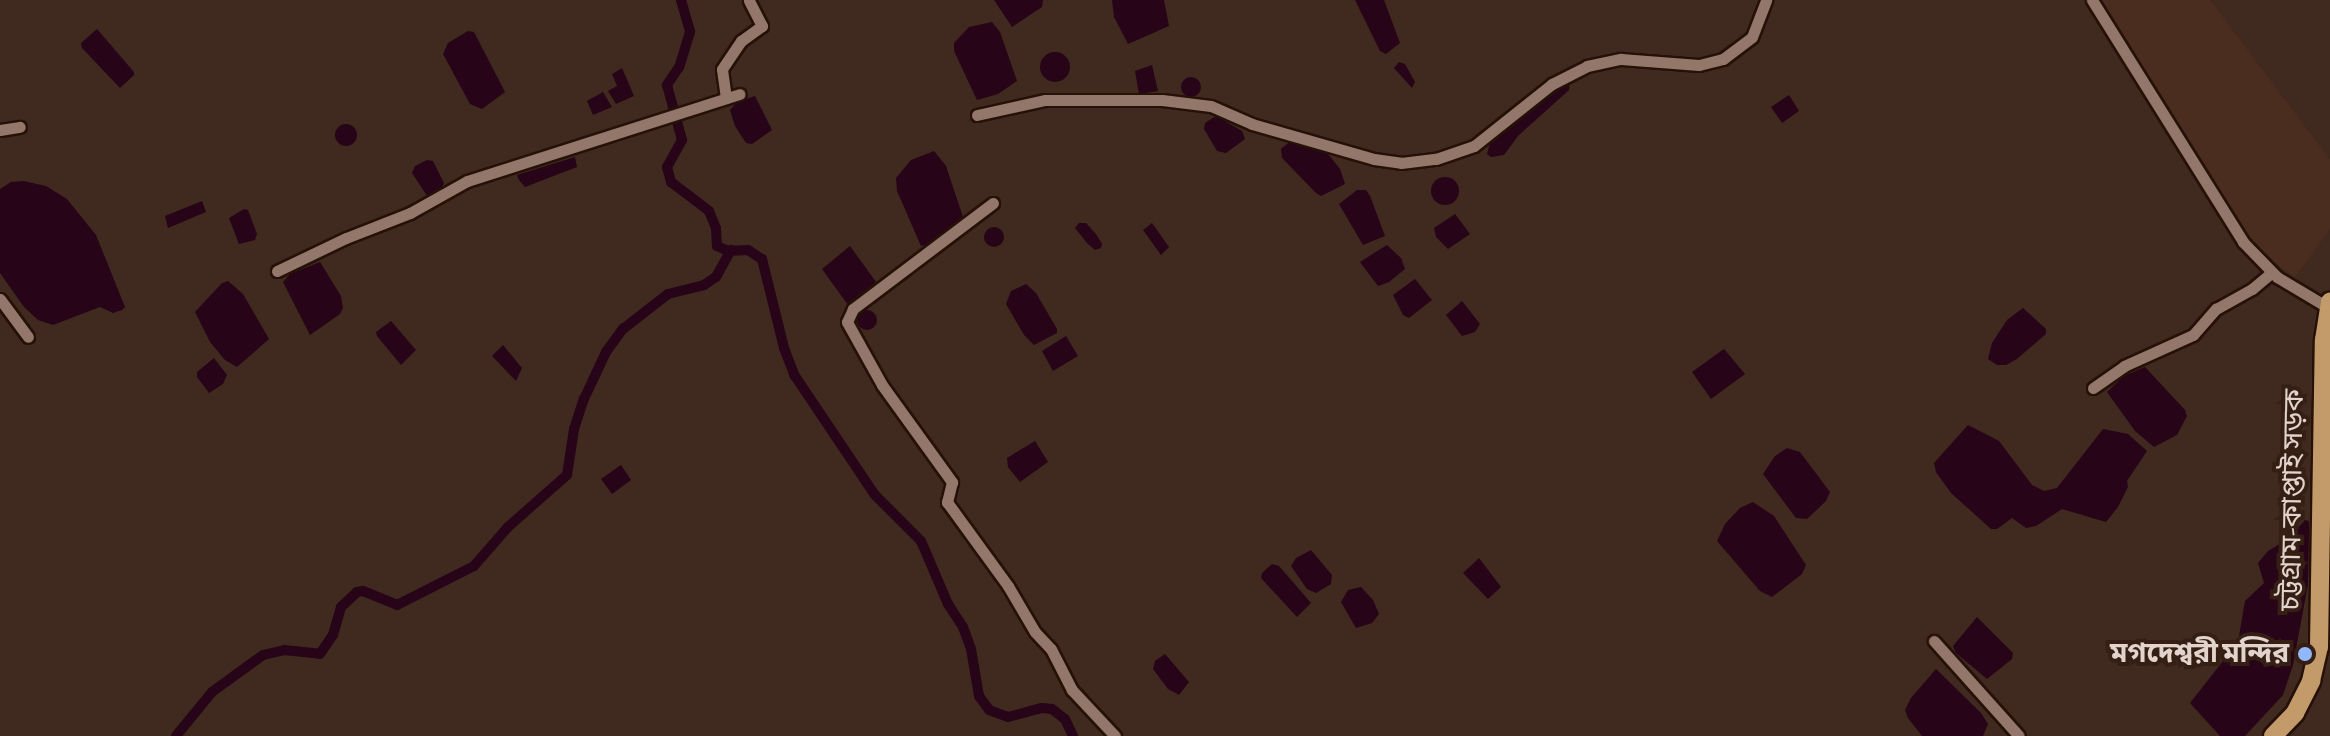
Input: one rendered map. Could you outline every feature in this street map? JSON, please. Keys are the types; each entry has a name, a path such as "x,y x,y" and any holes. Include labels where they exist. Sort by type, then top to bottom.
{"main road":[{"name":"চট্টগ্রাম-কাপ্তাই সড়ক","path":"2273,736 2295,713 2311,681 2319,647 2323,355 2329,304"}],"street":[{"path":"726,98 722,69 741,41 762,26 749,0"},
{"path":"977,115 1045,100 1162,100 1211,106 1252,124 1374,159 1401,163 1436,159 1474,146 1552,84 1587,66 1621,59 1699,65 1723,59 1752,37 1766,0"},
{"path":"2092,0 2243,242 2272,272 2329,304"},
{"path":"277,271 346,238 410,213 467,181 739,94"},
{"path":"0,130 20,127"},
{"path":"993,203 853,309 847,322 882,385 952,482 947,502 1008,586 1035,632 1051,649 1072,690 1115,736"},
{"path":"2093,388 2124,366 2193,335 2216,309 2252,289 2272,272"},
{"path":"0,299 28,337"},
{"path":"1934,641 2019,736"}],"shaded area":[{"path":"994,0 1043,0 1042,7 1012,27"},
{"path":"1112,0 1164,0 1169,26 1128,44 1114,17"},
{"path":"1355,0 1384,0 1400,43 1386,54 1380,51"},
{"path":"2100,0 2210,0 2330,160 2330,229 2295,277 2253,247"},
{"path":"992,22 1000,32 1017,81 998,94 977,100 954,51 954,43 969,27"},
{"path":"97,29 134,72 120,88 82,48 81,43"},
{"path":"468,31 474,32 505,92 482,109 470,104 443,54 448,43"},
{"path":"1055,52 1066,56 1070,67 1066,78 1055,82 1044,78 1040,67 1044,56"},
{"path":"1399,62 1405,64 1415,82 1412,88 1394,68"},
{"path":"1152,65 1158,91 1139,94 1135,71"},
{"path":"622,68 634,96 616,104 608,91 617,86 612,74"},
{"path":"1191,77 1198,80 1201,87 1198,94 1191,97 1184,94 1181,87 1184,80"},
{"path":"1570,81 1569,90 1518,136 1504,155 1491,157 1487,154 1490,143"},
{"path":"603,92 612,107 593,115 587,101"},
{"path":"1789,95 1799,111 1782,123 1771,107"},
{"path":"755,96 772,130 752,144 746,143 735,126 730,110 737,102"},
{"path":"1216,116 1242,131 1245,139 1226,153 1217,151 1204,129 1205,123"},
{"path":"346,124 354,127 357,135 354,143 346,146 338,143 335,135 338,127"},
{"path":"1292,140 1328,154 1340,169 1345,184 1321,196 1316,193 1282,158 1281,149"},
{"path":"934,151 946,166 963,217 962,224 935,243 921,246 897,191 896,178 911,160"},
{"path":"575,157 577,167 525,187 517,175"},
{"path":"427,160 433,161 444,183 441,189 427,196 412,173 415,166"},
{"path":"1445,177 1455,181 1459,191 1455,201 1445,205 1435,201 1431,191 1435,181"},
{"path":"11,182 46,186 67,199 96,235 125,307 122,310 113,313 100,307 53,325 38,320 24,307 0,273 0,189"},
{"path":"1357,190 1366,190 1370,196 1385,236 1363,245 1339,204"},
{"path":"202,201 206,212 168,228 165,216"},
{"path":"244,209 248,210 257,234 255,240 239,244 229,218"},
{"path":"1455,214 1470,234 1448,249 1436,237 1434,228"},
{"path":"1079,223 1086,223 1096,234 1101,248 1095,250 1087,243 1075,228"},
{"path":"1152,223 1169,247 1161,255 1143,230"},
{"path":"994,227 1001,230 1004,237 1001,244 994,247 987,244 984,237 987,230"},
{"path":"1387,245 1401,258 1405,269 1389,282 1378,286 1360,262"},
{"path":"850,246 876,282 848,305 822,269"},
{"path":"320,262 341,296 343,308 340,314 310,335 283,282 290,274"},
{"path":"1415,279 1432,300 1409,318 1403,315 1393,295"},
{"path":"228,281 243,294 269,339 237,367 225,360 210,342 195,312 222,283"},
{"path":"1026,284 1036,293 1057,329 1057,333 1034,345 1024,335 1006,304 1011,291"},
{"path":"1462,301 1480,324 1475,332 1462,336 1446,315"},
{"path":"2023,308 2046,329 2046,334 2017,359 2006,365 1997,365 1988,359 1992,343 2007,320"},
{"path":"867,310 874,313 877,320 874,327 867,330 860,327 857,320 860,313"},
{"path":"391,321 416,350 401,365 376,332"},
{"path":"1066,336 1078,356 1053,371 1042,351"},
{"path":"503,345 522,368 516,381 492,356"},
{"path":"1724,349 1745,374 1711,399 1692,372"},
{"path":"214,358 227,375 223,384 209,393 197,377 197,372"},
{"path":"2145,367 2187,416 2177,435 2154,447 2135,431 2107,392 2124,376"},
{"path":"1968,425 1999,441 2032,485 2044,491 2057,488 2103,429 2128,434 2147,451 2127,481 2128,487 2118,507 2106,522 2062,509 2036,526 2026,528 2012,518 1997,529 1991,529 1951,493 1936,472 1934,463"},
{"path":"1035,441 1048,462 1020,482 1008,467 1007,458"},
{"path":"1787,448 1800,452 1830,492 1826,501 1807,519 1796,518 1763,474 1775,456"},
{"path":"621,465 631,480 612,494 601,479"},
{"path":"1753,502 1774,516 1806,565 1802,574 1772,597 1760,591 1717,541 1725,524 1740,508"},
{"path":"2305,520 2309,521 2308,584 2293,665 2283,695 2245,736 2220,736 2190,703 2238,642 2245,601 2264,583 2258,563 2268,551 2288,539"},
{"path":"1311,550 1332,575 1331,584 1316,593 1307,589 1291,566 1296,558"},
{"path":"1479,558 1501,587 1488,599 1463,573"},
{"path":"1272,564 1279,566 1311,603 1297,617 1261,578"},
{"path":"1361,587 1373,600 1379,614 1372,623 1356,628 1341,602 1348,590"},
{"path":"1977,617 2013,653 2012,659 1987,679 1956,653 1953,646"},
{"path":"1165,654 1189,682 1179,695 1168,689 1153,669 1155,661"},
{"path":"1936,669 1981,713 1988,724 1983,736 1922,736 1908,718 1905,710 1911,698"}],"waterway":[{"path":"681,0 690,32 679,67 667,85 682,140 667,167 671,182 709,211 716,228 717,246 728,251 748,250 762,259 784,348 795,376 875,495 921,541 948,604 963,627 971,649 979,696 989,710 1008,717 1042,708 1052,709 1065,719 1073,736"},
{"path":"176,736 212,692 263,655 284,650 320,654 333,635 341,607 357,592 363,591 397,605 474,566 508,527 567,475 574,429 584,399 606,352 623,329 668,294 704,285 716,277 731,250"}],"place":[{"name":"মগদেশ্বরী মন্দির","path":"2305,654"}]}
